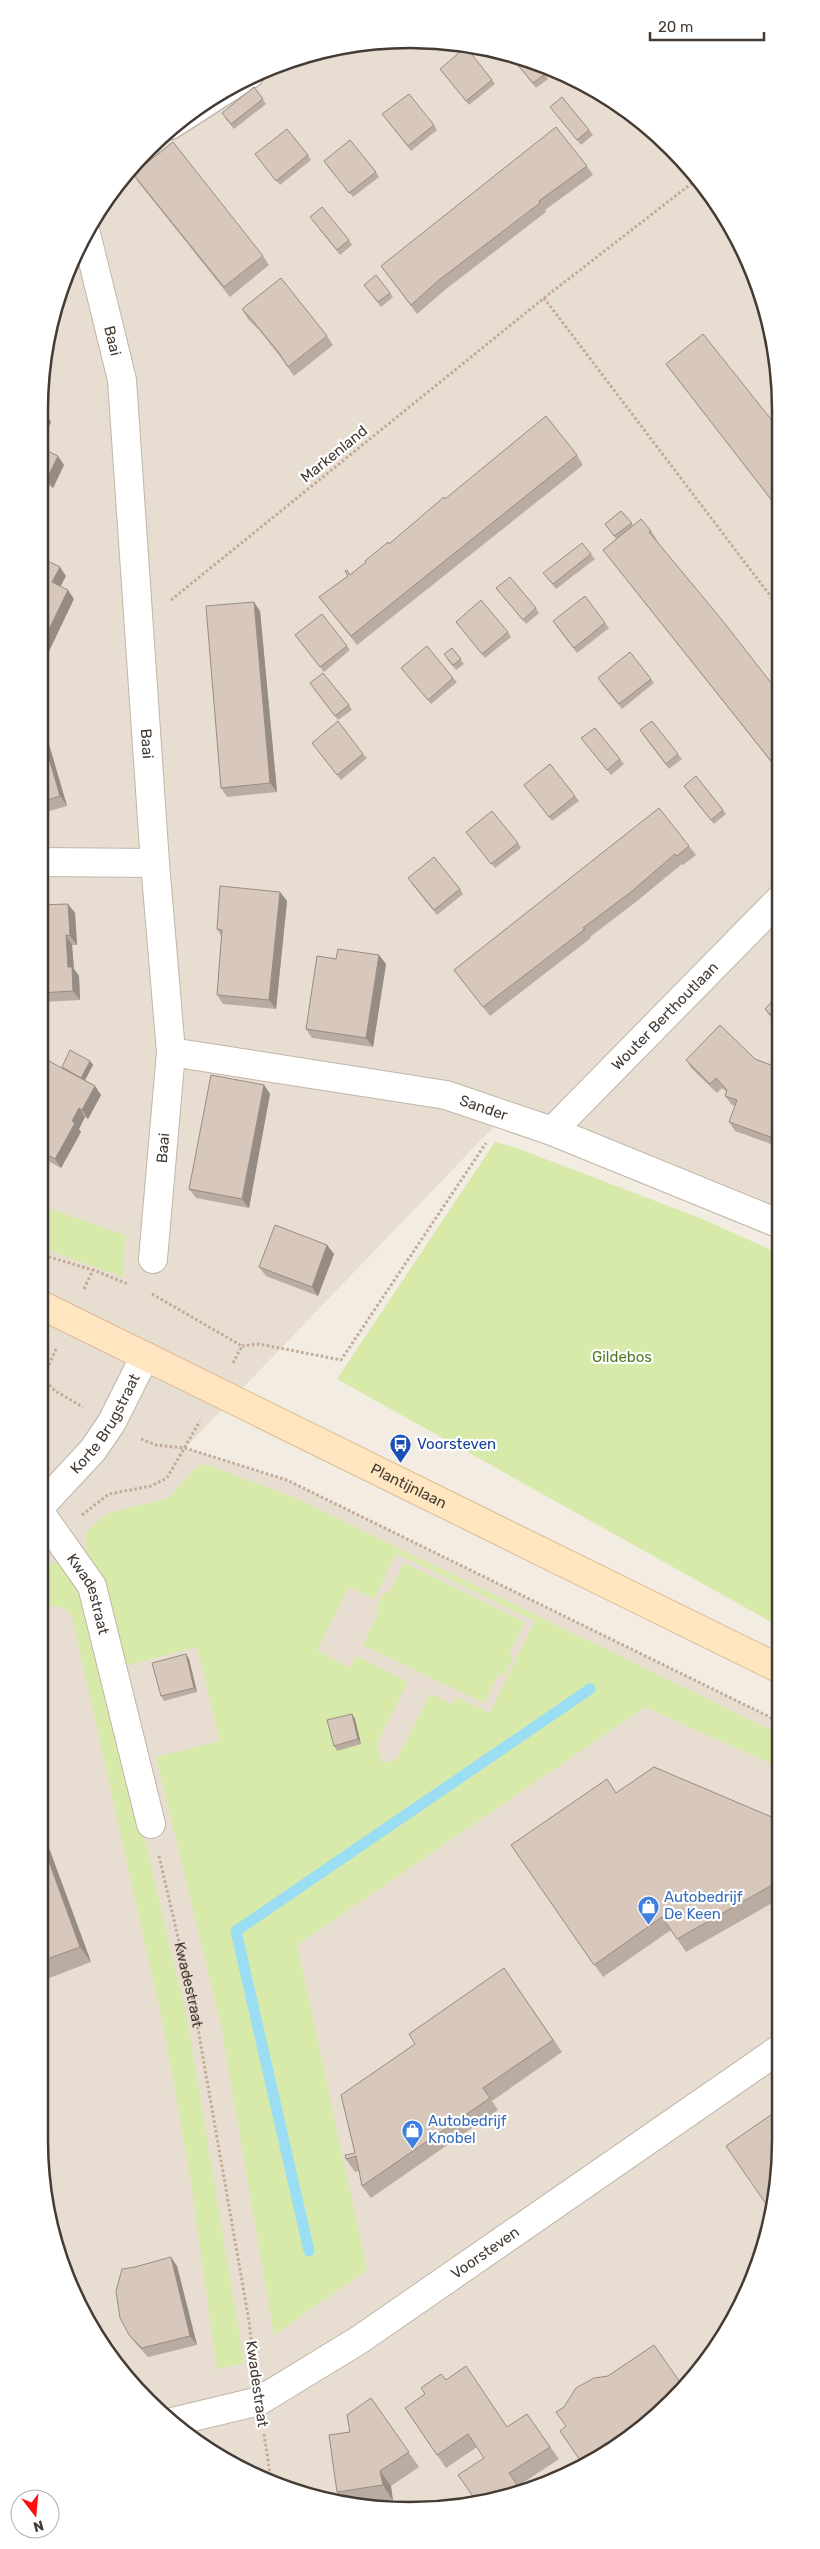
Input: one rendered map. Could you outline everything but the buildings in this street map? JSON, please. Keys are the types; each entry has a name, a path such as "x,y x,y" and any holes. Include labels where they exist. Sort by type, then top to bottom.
{"main road":[{"name":"Plantijnlaan","path":"48,1308 772,1665"}],"street":[{"name":"Baai","path":"89,243 122,380 155,863 171,1052 153,1259"},
{"path":"48,862 155,863"},
{"name":"Wouter Berthoutlaan","path":"552,1131 772,907"},
{"name":"Sander","path":"171,1052 446,1095 552,1131 772,1221"},
{"name":"Korte Brugstraat","path":"48,1500 80,1464 112,1422 145,1356"},
{"name":"Kwadestraat","path":"48,1523 92,1586 152,1824"},
{"name":"Voorsteven","path":"181,2420 259,2401 360,2340 772,2054"}],"path":[{"name":"Markenland","path":"138,626 544,298 693,183"},
{"path":"544,298 772,598"},
{"path":"146,1290 242,1346 259,1344 342,1360 505,1115"},
{"path":"48,1257 93,1270"},
{"path":"48,1383 55,1390 156,1446 184,1448 287,1480 772,1718"},
{"path":"58,1538 98,1501 109,1494 151,1486 167,1478 184,1448"},
{"name":"Kwadestraat","path":"152,1824 194,2006 249,2321 270,2474"}],"shaded area":[{"path":"386,48 434,48 481,54 549,75 591,96 631,122 683,171 698,189 735,250 745,271 760,316 766,339 772,386 772,1221 505,1115 185,1448 287,1480 772,1718 772,2163 766,2210 745,2278 724,2320 698,2360 649,2412 631,2427 591,2453 549,2474 481,2495 410,2502 339,2495 271,2474 229,2453 189,2427 137,2378 122,2360 96,2320 75,2278 67,2256 54,2210 48,2163 48,386 54,339 75,271 96,229 122,189 137,171 189,122 250,85 271,75 316,60 339,54"}],"green space":[{"name":"Gildebos","path":"495,1142 514,1147 700,1218 772,1250 772,1623 337,1379"},
{"path":"48,1208 125,1235 123,1277 48,1250"},
{"path":"200,1465 208,1465 300,1500 772,1731 772,1764 645,1707 297,1945 367,2270 274,2335 221,2025 156,1757 220,1741 197,1647 124,1666 100,1572 87,1554 86,1532 108,1513 169,1498 193,1470","holes":["396,1553 535,1621 490,1713 456,1697 452,1704 430,1694 397,1759 382,1763 377,1743 408,1682 356,1656 350,1668 317,1650 349,1587 374,1599"]},
{"path":"54,1562 62,1564 84,1605 134,1795 187,2018 244,2363 217,2369 190,2176 163,2024 72,1617 62,1607 48,1606 48,1567"},
{"path":"404,1563 525,1622 509,1654 513,1657 504,1676 499,1673 484,1703 363,1645 379,1612 375,1610 384,1592 389,1594"}],"waterway":[{"path":"309,2251 236,1931 590,1689"}],"place":[{"name":"Voorsteven","path":"401,1463"},
{"name":"Autobedrijf De Keen","path":"648,1925"},
{"name":"Autobedrijf Knobel","path":"412,2149"}]}
